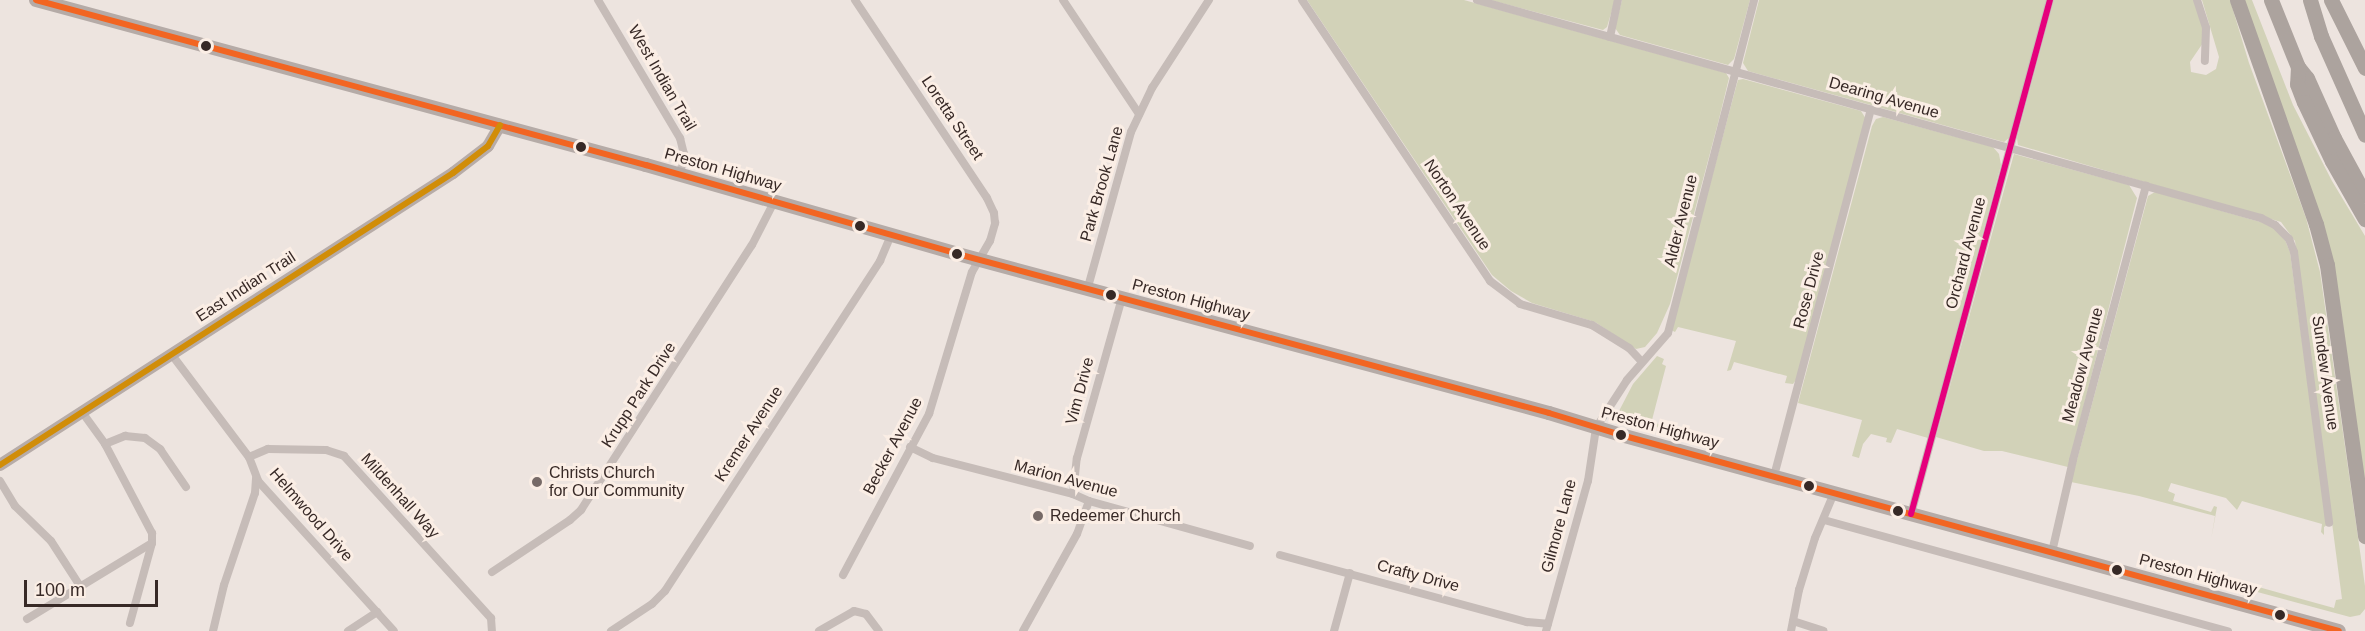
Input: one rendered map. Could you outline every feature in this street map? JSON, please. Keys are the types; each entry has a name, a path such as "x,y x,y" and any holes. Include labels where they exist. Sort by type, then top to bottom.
{"highway":[{"path":"2237,0 2316,224 2326,265 2365,536"},
{"path":"2271,0 2298,67 2307,78 2334,138 2365,195"},
{"path":"2310,0 2321,36 2365,135"},
{"path":"2331,0 2365,68"},
{"path":"2298,67 2297,84 2304,102 2332,161 2365,219"}],"main road":[{"name":"Preston Highway","path":"36,0 81,6 891,235 1088,287 2339,631"},
{"name":"East Indian Trail","path":"0,465 460,168 488,146 500,125"}],"street":[{"name":"West Indian Trail","path":"598,0 680,138 684,154 680,175"},
{"name":"Loretta Street","path":"855,0 992,206 994,228 980,258"},
{"path":"1063,0 1139,114"},
{"name":"Park Brook Lane","path":"1088,287 1131,132 1152,88 1209,0"},
{"name":"Norton Avenue","path":"1302,0 1490,281 1520,304 1592,325 1629,348 1641,362"},
{"name":"Dearing Avenue","path":"1477,0 2261,218 2281,229"},
{"path":"1610,37 1618,0"},
{"name":"Alder Avenue","path":"1596,428 1641,362 1668,333 1754,0"},
{"name":"Orchard Avenue","path":"1911,514 2050,0"},
{"path":"2197,0 2206,28 2205,61"},
{"name":"Rose Drive","path":"1774,476 1871,110"},
{"name":"Meadow Avenue","path":"2052,552 2073,460 2145,186"},
{"name":"Krupp Park Drive","path":"492,572 570,520 586,504 752,245 774,201"},
{"name":"Sundew Avenue","path":"2281,229 2289,239 2294,252 2329,523"},
{"name":"Kremer Avenue","path":"611,631 652,604 665,591 880,261 891,235"},
{"name":"Becker Avenue","path":"843,575 935,398 972,272 980,258"},
{"name":"Vim Drive","path":"1073,494 1077,458 1122,298"},
{"name":"Helmwood Drive","path":"172,354 249,457 256,478 394,631"},
{"path":"82,412 105,444 150,524 152,543 130,623"},
{"name":"Gilmore Lane","path":"1547,628 1588,481 1596,428"},
{"path":"105,444 125,436 145,438 160,449 186,487"},
{"name":"Marion Avenue","path":"910,447 933,458 1073,494 1089,501 1250,546"},
{"name":"Mildenhall Way","path":"249,457 268,449 326,450 344,456 491,618 492,631"},
{"path":"213,631 224,585 255,493 256,478"},
{"path":"0,481 15,506 51,541 80,586"},
{"path":"1791,631 1803,579 1834,493"},
{"path":"1023,631 1077,534 1089,501"},
{"path":"1824,520 2229,631"},
{"path":"27,619 152,543"},
{"name":"Crafty Drive","path":"1280,555 1547,628"},
{"path":"1334,631 1350,573"},
{"path":"348,631 377,612"},
{"path":"819,631 850,612 866,614 879,631"},
{"path":"1793,621 1823,631"}],"green space":[{"path":"1307,0 1464,0 1726,73 1729,78 1670,304 1657,333 1645,347 1636,349 1595,322 1532,303 1511,291 1492,275"},
{"path":"1490,0 1615,0 1607,27 1603,30"},
{"path":"1622,0 1750,0 1734,59 1728,65 1620,35 1615,28"},
{"path":"1759,0 2047,0 2009,138 2004,142 1748,71 1743,63"},
{"path":"2054,0 2194,0 2199,11 2205,40 2190,62 2191,72 2206,75 2216,69 2219,57 2202,0 2230,0 2249,63 2306,218 2320,272 2365,586 2365,609 2360,615 2350,617 2235,586 2237,581 2334,608 2336,600 2342,599 2295,241 2281,222 2018,145 2017,138"},
{"path":"2243,0 2252,0 2293,105 2332,181 2365,236 2365,487 2340,318"},
{"path":"1743,79 1861,111 1866,119 1798,377 1793,384 1785,383 1787,376 1734,362 1731,370 1727,371 1736,341 1678,327 1675,332 1671,330 1738,80"},
{"path":"1883,117 1993,147 1999,154 2001,165 1928,438 1897,429 1891,443 1886,442 1887,438 1871,434 1863,444 1859,458 1852,456 1862,420 1798,403 1872,126 1876,119"},
{"path":"2014,154 2129,185 2137,198 2068,467 2002,451 1984,451 1936,437"},
{"path":"2155,192 2271,225 2285,240 2290,252 2327,525 2324,527 2324,535 2321,532 2322,524 2242,501 2237,510 2226,498 2171,483 2168,491 2175,494 2173,501 2211,512 2214,506 2217,507 2211,540 2215,516 2139,496 2071,482 2148,196"},
{"path":"1657,356 1664,359 1662,364 1666,366 1652,420 1667,430 1627,419 1621,409 1624,418 1621,418 1619,411 1633,384"}],"transit line":[{"path":"36,0 646,165 954,253 1549,413 1621,435 2339,631"},
{"path":"1911,514 2050,0"},
{"path":"0,465 453,173 488,146 500,125"}],"place":[{"name":"Christs Church for Our Community","path":"537,482"},
{"name":"Redeemer Church","path":"1038,516"}]}
